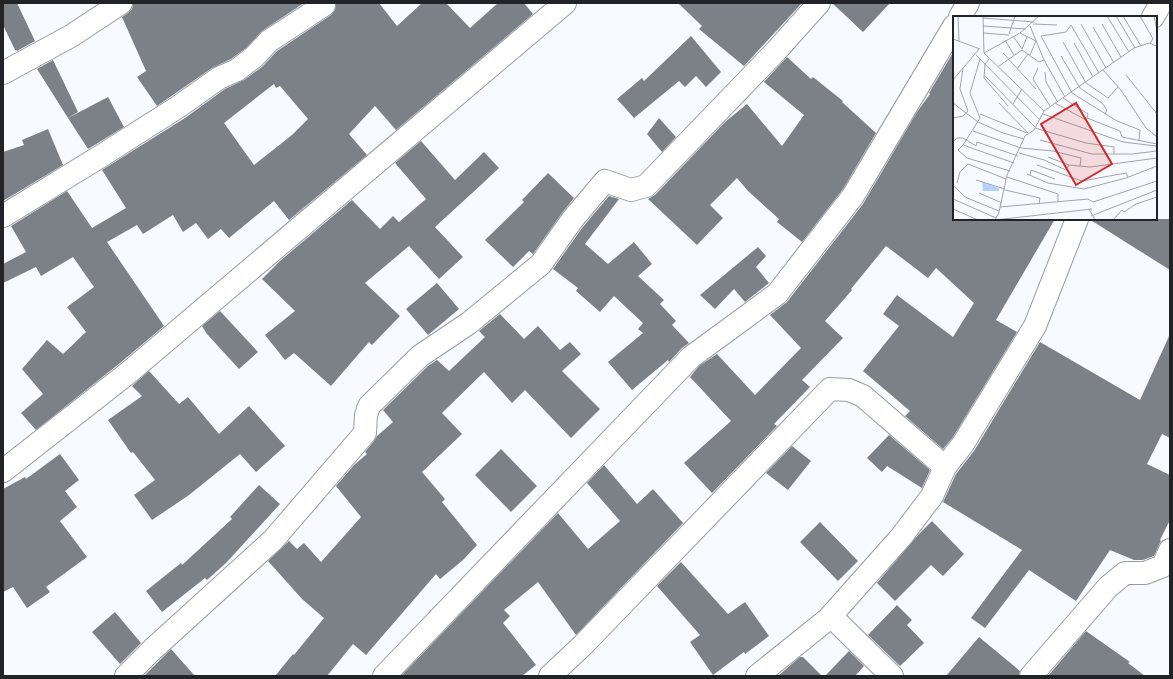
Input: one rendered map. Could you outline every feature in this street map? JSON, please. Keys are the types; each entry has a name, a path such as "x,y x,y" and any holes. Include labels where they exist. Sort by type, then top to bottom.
{"street":[{"path":"3,73 71,36 121,3"},
{"path":"3,216 102,156 220,78 237,70 254,57 269,41 324,5 322,3"},
{"path":"3,471 128,373 565,3"},
{"path":"126,676 153,649 273,540 365,433 366,415 369,406 420,356 469,323 541,264 572,220 605,181 631,190 646,186 776,51 819,3"},
{"path":"961,16 968,3"},
{"path":"1154,16 1161,3"},
{"path":"384,676 691,357 777,294 853,196 953,28"},
{"path":"757,676 831,616 901,536 932,496 945,467 963,444 1035,326 1077,220"},
{"path":"550,676 583,645 830,389 849,390 863,396 945,467"},
{"path":"1031,676 1108,587 1125,573 1145,573 1163,566 1170,550"},
{"path":"831,616 892,676"}],"building":[{"path":"3,3 17,3 35,41 17,51 15,50 3,25"},
{"path":"133,3 304,3 262,31 246,48 231,59 212,68 157,106 137,77 146,71 122,17 132,9"},
{"path":"336,3 379,3 397,26 422,3 446,3 470,28 498,3 524,3 533,14 396,130 375,106 349,134 367,155 289,220 274,201 229,238 221,229 208,239 196,223 183,232 173,215 143,234 137,225 107,242 164,326 36,430 21,413 43,394 22,369 47,340 63,354 86,332 67,307 94,287 73,257 41,276 36,267 3,283 3,264 26,252 11,226 67,191 92,228 126,208 102,170 185,118 225,89 244,80 262,67 277,51 331,15 335,10","holes":["274,84 276,88 280,86 308,119 292,135 254,165 224,123"]},
{"path":"678,3 802,3 744,66 699,29 702,26"},
{"path":"832,3 890,3 863,32"},
{"path":"691,36 721,72 706,87 696,76 685,87 679,81 634,118 617,99 642,78 644,81"},
{"path":"953,53 953,220 1054,220 996,320 1017,332 953,437 943,449 905,416 910,411 863,371 899,326 883,314 897,295 953,337 974,303 936,268 928,278 886,246 851,289 852,290 825,321 843,338 802,380 810,387 774,424 777,426 712,493 684,463 731,421 690,377 699,366 717,354 755,395 801,348 770,315 787,302 863,204 917,112 930,94 929,93"},
{"path":"787,57 811,79 813,77 843,101 842,102 876,133 843,189 802,242 777,222 779,219 748,191 737,178 710,205 723,218 697,245 648,199 655,195 725,122 747,104 782,146 804,115 764,82"},
{"path":"53,60 78,112 68,118 37,69 28,74"},
{"path":"108,97 124,127 88,149 68,118"},
{"path":"659,118 676,137 662,152 647,134"},
{"path":"48,129 63,165 3,201 3,152 24,145 22,140"},
{"path":"421,141 455,180 484,152 499,168 435,227 463,257 439,279 409,246 365,283 400,316 372,345 369,342 331,386 294,353 285,360 265,335 295,311 262,279 280,261 352,200 380,229 393,216 399,222 426,199 395,163"},
{"path":"548,173 574,198 533,254 529,251 513,267 485,240 524,202 522,200"},
{"path":"609,196 619,199 585,244 608,264 634,242 652,264 638,276 664,300 660,304 676,321 672,325 689,343 669,362 668,360 632,390 608,362 643,333 638,329 643,323 614,296 600,312 576,291 578,288 553,269 582,228"},
{"path":"1170,219 1170,270 1091,220"},
{"path":"758,247 766,256 756,267 769,283 745,302 734,289 715,309 700,295"},
{"path":"437,283 459,309 428,335 406,309"},
{"path":"220,311 258,352 239,369 207,334 202,326"},
{"path":"500,314 524,339 538,326 560,350 570,342 581,354 562,371 600,409 571,438 525,390 512,403 484,372 442,413 462,434 422,472 445,499 442,502 477,545 463,560 440,579 436,574 366,655 353,644 327,676 275,676 324,618 302,599 268,561 289,541 297,549 304,543 321,562 361,517 336,486 354,465 367,454 365,452 377,436 393,422 383,410 428,366 437,360 449,371 485,337 479,331"},
{"path":"1170,334 1170,438 1162,434 1147,464 1170,475 1170,520 1154,556 1143,560 1134,560 1110,550 1076,601 1029,570 985,628 971,618 1022,550 943,502 956,474 974,451 1040,342 1140,400"},
{"path":"149,371 179,404 188,397 219,434 249,406 285,446 256,472 240,454 189,495 152,520 134,495 155,480 133,452 131,453 108,420 142,396 132,386"},
{"path":"889,435 930,470 922,488 887,466 882,472 867,458"},
{"path":"792,446 811,461 788,490 766,473"},
{"path":"501,449 537,486 511,512 475,475"},
{"path":"60,454 79,480 65,491 77,507 60,521 87,557 46,587 50,592 27,608 13,587 3,592 3,489 25,477 26,479"},
{"path":"604,465 637,504 653,489 683,523 576,635 538,582 504,610 510,616 503,623 536,665 522,676 401,676 558,513 588,549 620,521 587,483"},
{"path":"259,485 280,504 226,563 207,580 205,578 162,612 146,591 181,563 182,565 232,519 230,517"},
{"path":"932,521 964,554 943,576 931,565 895,601 877,583"},
{"path":"820,522 858,561 838,581 800,542"},
{"path":"681,562 728,614 745,602 769,636 713,675 690,642 700,635 657,586"},
{"path":"897,605 912,620 907,625 924,643 900,666 868,635"},
{"path":"115,612 141,643 120,664 92,632"},
{"path":"1086,631 1130,662 1128,663 1145,676 1048,676"},
{"path":"979,637 1020,671 1019,676 946,676"},
{"path":"171,649 195,676 144,676"},
{"path":"849,651 864,666 855,676 825,676"},
{"path":"800,657 803,657 822,676 778,676"}]}
